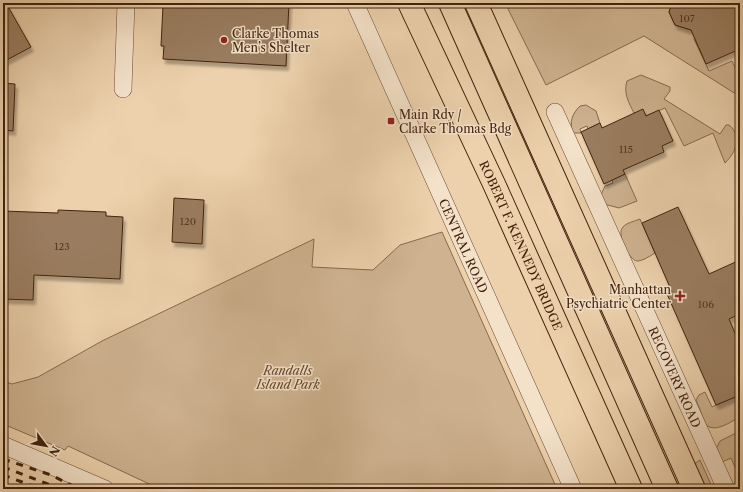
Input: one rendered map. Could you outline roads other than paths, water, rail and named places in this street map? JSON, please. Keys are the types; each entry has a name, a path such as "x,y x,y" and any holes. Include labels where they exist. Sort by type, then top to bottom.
{"highway":[{"name":"ROBERT F. KENNEDY BRIDGE","path":"409,3 494,184 631,489"},
{"path":"450,3 668,489"},
{"path":"476,3 694,489"}],"street":[{"path":"123,89 126,3"},
{"name":"CENTRAL ROAD","path":"355,3 573,489"},
{"name":"RECOVERY ROAD","path":"555,112 726,489"},
{"path":"3,445 105,489"}],"railway":[{"path":"3,459 51,475 79,489"},
{"path":"3,467 61,489"},
{"path":"3,475 41,489"}],"place":[{"name":"Clarke Thomas Men’s Shelter","path":"224,40"},
{"name":"Main Rdy / Clarke Thomas Bdg","path":"391,121"},
{"name":"Manhattan Psychiatric Center","path":"680,296"}],"park label":[{"name":"Randalls Island Park","path":"288,377"}]}
